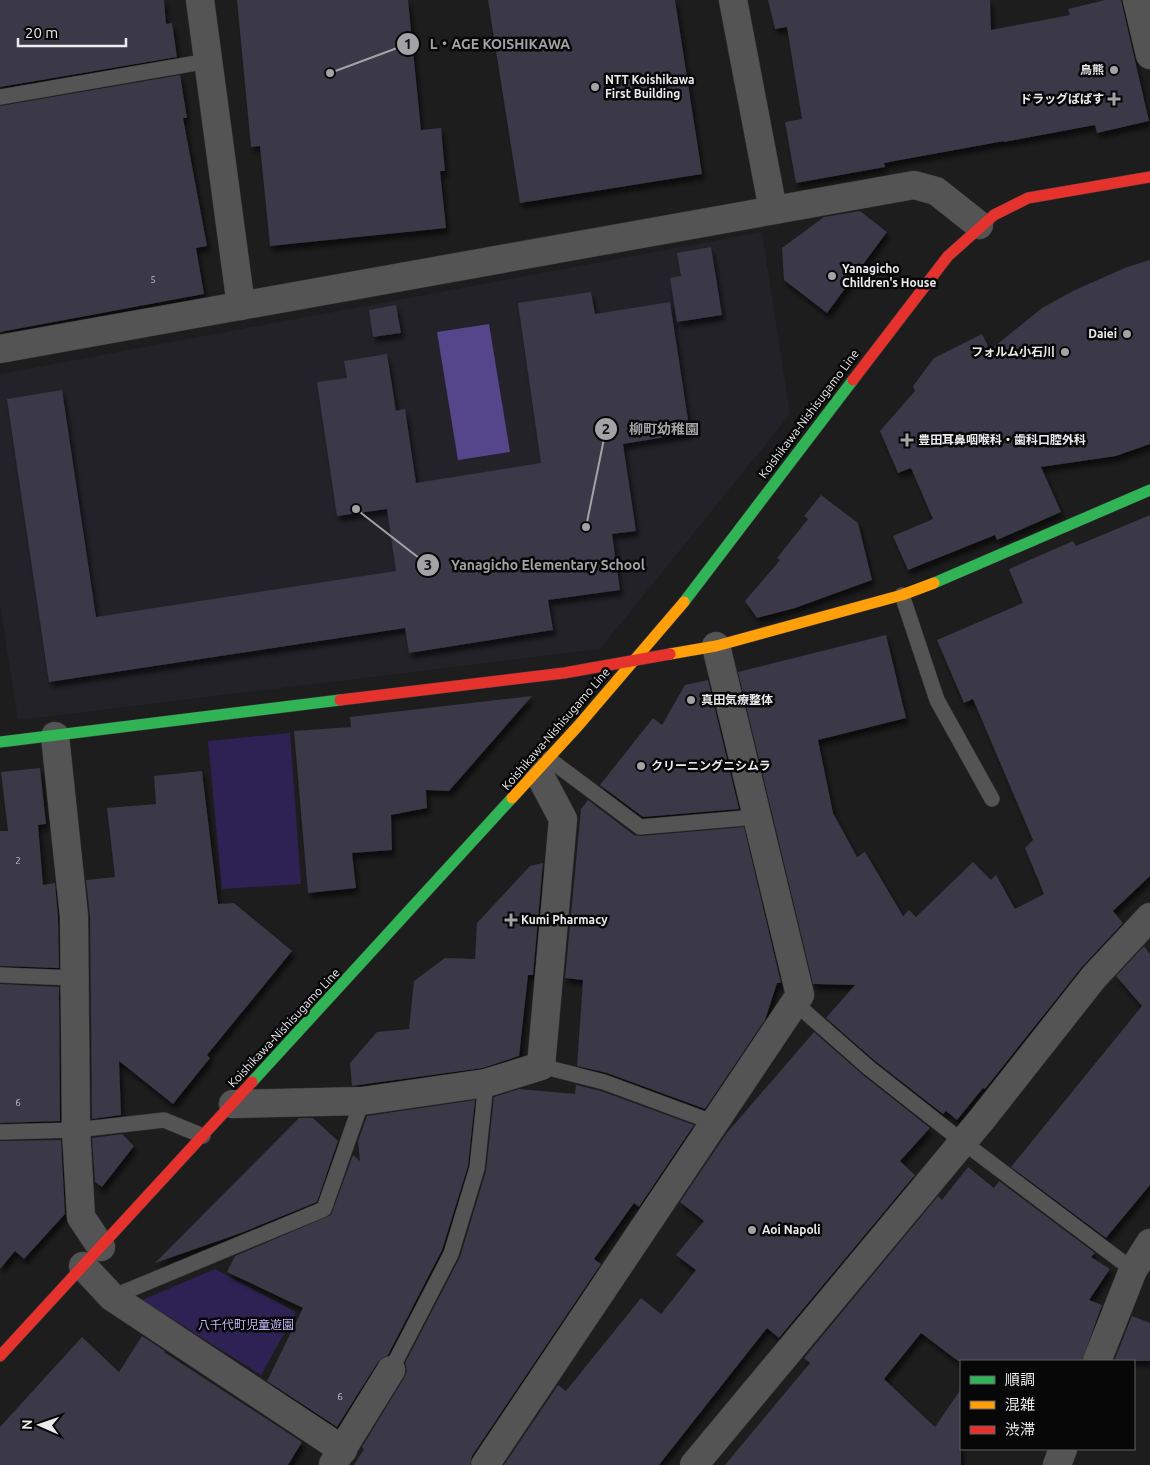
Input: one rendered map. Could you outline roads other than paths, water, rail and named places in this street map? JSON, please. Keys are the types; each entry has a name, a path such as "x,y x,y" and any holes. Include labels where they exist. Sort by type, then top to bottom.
{"main road":[{"name":"Koishikawa-Nishisugamo Line","path":"0,1356 544,765 634,661 682,604 948,256 994,213 1028,198 1150,177"},
{"path":"0,741 56,736 564,673 716,646 902,595 951,577 1150,490"}],"street":[{"path":"200,0 241,306"},
{"path":"732,0 773,210"},
{"path":"1137,0 1150,55"},
{"path":"0,349 914,185 936,191 979,225"},
{"path":"485,1465 800,995 716,646"},
{"path":"56,736 74,916 76,1130 81,1217 101,1247"},
{"path":"233,1104 362,1101 486,1083 541,1066 563,819 544,765"},
{"path":"694,1465 963,1142 1094,977 1150,917"},
{"path":"1097,1360 1133,1270 1150,1243"},
{"path":"83,1266 112,1297 338,1458 392,1370"},
{"path":"1057,1465 1063,1450"}],"lane":[{"path":"0,97 208,61"},
{"path":"902,595 938,700 992,799"},
{"path":"544,765 640,827 756,817"},
{"path":"0,976 74,978"},
{"path":"795,1003 869,1068 963,1142 1133,1270"},
{"path":"541,1066 604,1082 715,1123"},
{"path":"392,1370 451,1254 477,1168 486,1083"},
{"path":"112,1297 324,1209 362,1101"},
{"path":"0,1132 76,1130 164,1120 203,1136"}],"place":[{"name":"鳥熊","path":"1114,70"},
{"name":"L・AGE KOISHIKAWA","path":"330,73"},
{"name":"NTT Koishikawa First Building","path":"595,87"},
{"name":"ドラッグぱぱす","path":"1114,99"},
{"name":"Yanagicho Children's House","path":"832,276"},
{"name":"Daiei","path":"1127,334"},
{"name":"フォルム小石川","path":"1065,352"},
{"name":"豊田耳鼻咽喉科・歯科口腔外科","path":"907,440"},
{"name":"Yanagicho Elementary School","path":"356,509"},
{"name":"柳町幼稚園","path":"586,527"},
{"name":"真田気療整体","path":"691,700"},
{"name":"クリーニングニシムラ","path":"641,766"},
{"name":"Kumi Pharmacy","path":"511,920"},
{"name":"Aoi Napoli","path":"752,1230"}],"park label":[{"name":"八千代町児童遊園","path":"246,1325"}]}
